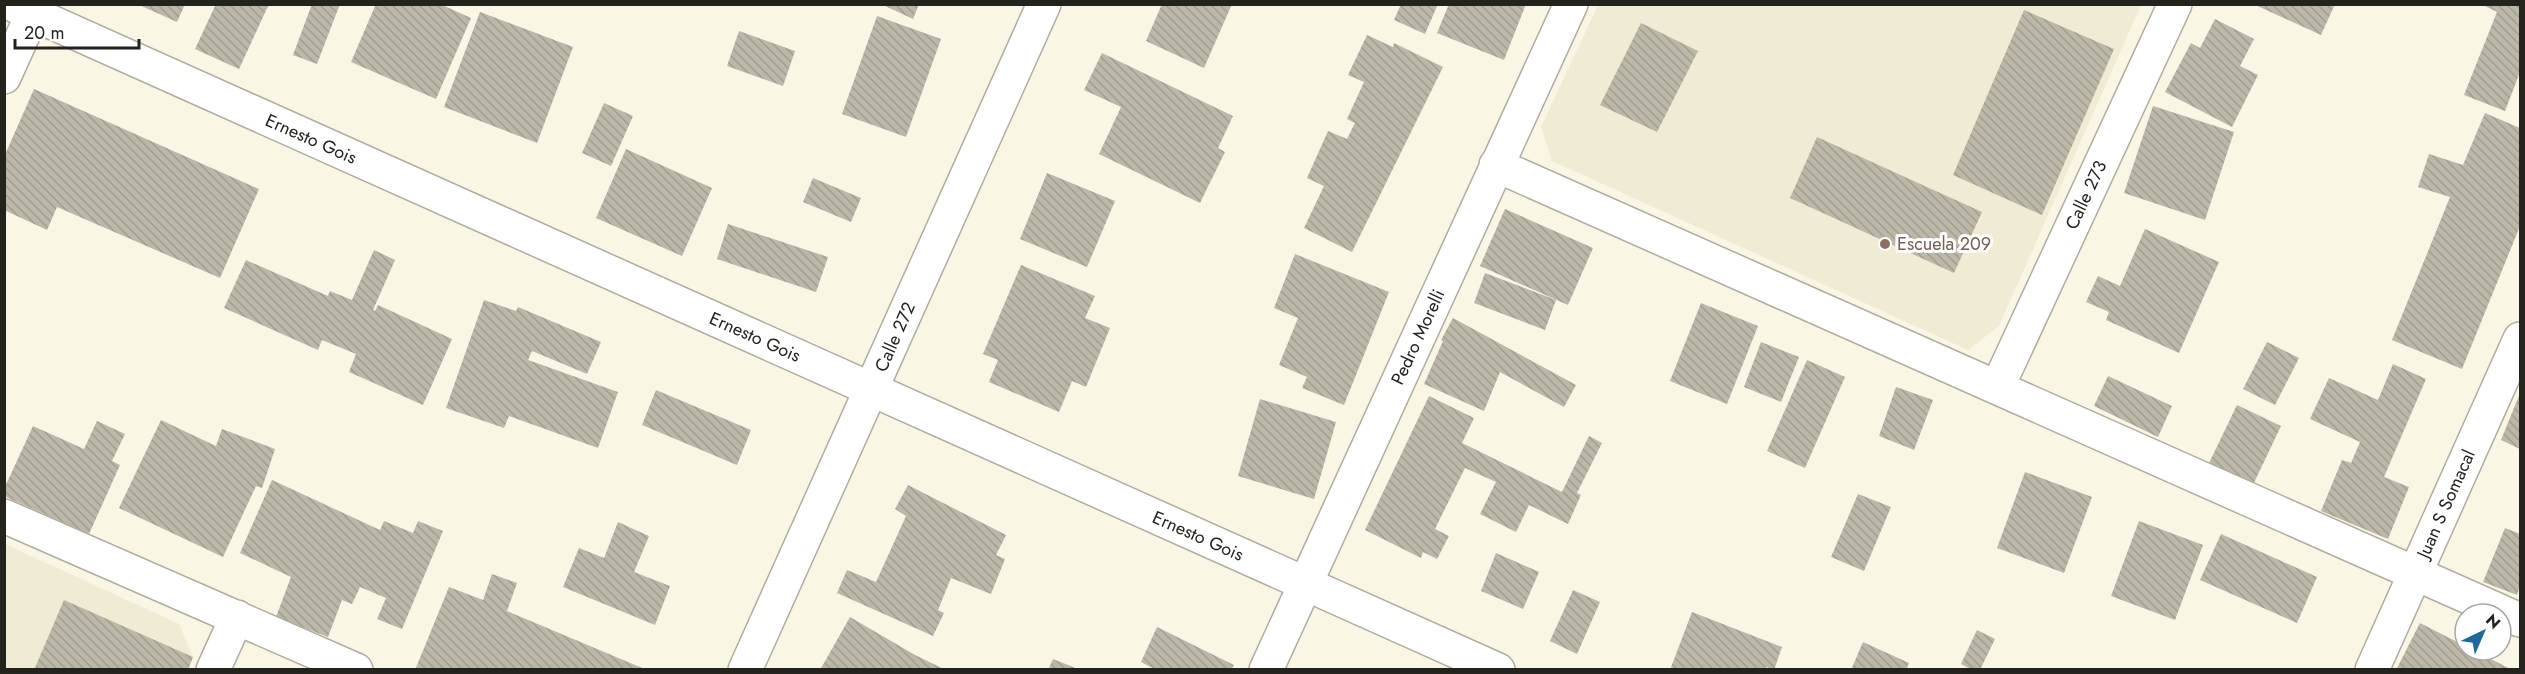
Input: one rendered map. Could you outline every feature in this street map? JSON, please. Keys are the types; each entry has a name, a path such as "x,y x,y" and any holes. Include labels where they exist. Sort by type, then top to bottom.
{"street":[{"name":"Calle 272","path":"745,669 1044,4"},
{"name":"Pedro Morelli","path":"1266,669 1571,4"},
{"name":"Calle 273","path":"1998,386 2175,4"},
{"name":"Ernesto Gois","path":"27,8 1498,669"},
{"path":"4,77 27,8"},
{"path":"1497,165 2520,620"},
{"name":"Juan S Somacal","path":"2372,669 2520,339"},
{"path":"4,516 356,669"},
{"path":"213,669 237,617"}],"shaded area":[{"name":"Escuela 209","path":"1598,5 2141,5 1999,326 1968,350 1552,161 1541,127"},
{"path":"5,544 179,624 193,657 188,669 5,670"}],"building":[{"path":"137,4 185,4 177,22"},
{"path":"216,4 269,4 239,69 195,49"},
{"path":"312,4 340,4 317,64 293,55"},
{"path":"376,4 440,4 471,18 436,99 351,62"},
{"path":"881,4 919,4 913,19"},
{"path":"1162,4 1232,4 1204,68 1146,41"},
{"path":"1401,4 1438,4 1425,34 1394,20"},
{"path":"1449,4 1526,4 1504,60 1437,33"},
{"path":"2253,4 2335,4 2321,35"},
{"path":"2486,4 2520,4 2520,72 2505,111 2464,95 2497,12 2485,6"},
{"path":"2024,10 2114,49 2042,215 1953,175"},
{"path":"480,12 573,47 537,143 444,107"},
{"path":"877,16 941,39 906,137 842,114"},
{"path":"2215,19 2254,39 2240,66 2258,75 2232,127 2165,92 2191,43 2200,48"},
{"path":"1641,23 1698,51 1657,132 1600,105"},
{"path":"739,31 795,51 783,86 727,66"},
{"path":"1367,35 1393,47 1394,43 1443,67 1352,252 1304,228 1324,186 1307,178 1328,131 1347,139 1355,123 1347,119 1364,82 1348,75"},
{"path":"1102,53 1233,116 1218,148 1225,152 1200,203 1099,154 1121,107 1084,90"},
{"path":"34,89 259,189 220,278 57,207 47,230 4,210 4,157"},
{"path":"604,103 633,116 611,166 582,153"},
{"path":"2153,106 2234,132 2205,220 2124,193"},
{"path":"2485,113 2520,128 2520,226 2462,369 2392,340 2450,197 2418,187 2429,154 2463,165"},
{"path":"1817,137 1982,212 1954,273 1790,198"},
{"path":"626,149 712,188 682,256 596,218"},
{"path":"1047,173 1115,201 1087,267 1020,239"},
{"path":"813,178 861,198 851,222 803,202"},
{"path":"1505,209 1593,248 1568,305 1480,266"},
{"path":"728,224 828,257 816,292 717,259"},
{"path":"2145,229 2219,262 2179,353 2106,320 2109,312 2086,302 2098,276 2120,286"},
{"path":"374,250 395,260 373,310 375,311 378,305 452,339 423,405 349,372 356,354 322,340 318,350 224,308 246,260 328,296 330,291 352,300"},
{"path":"1295,254 1389,292 1344,405 1302,388 1307,377 1279,365 1298,318 1274,308"},
{"path":"1021,265 1095,296 1085,318 1110,328 1086,387 1072,381 1059,412 989,382 998,360 983,354"},
{"path":"1485,273 1556,300 1545,330 1474,303"},
{"path":"484,300 516,311 518,307 601,342 587,374 532,351 528,360 618,392 598,448 509,416 504,428 446,408"},
{"path":"1701,303 1758,326 1727,404 1670,381"},
{"path":"1453,318 1576,385 1564,407 1500,372 1484,411 1424,384 1443,341 1441,340"},
{"path":"1761,342 1799,357 1781,402 1744,387"},
{"path":"2267,342 2299,358 2275,405 2243,389"},
{"path":"1807,360 1845,377 1805,468 1767,451"},
{"path":"2393,364 2426,379 2384,477 2409,487 2388,539 2321,511 2342,460 2351,463 2360,442 2310,419 2329,378 2378,400"},
{"path":"2108,376 2172,406 2158,437 2094,406"},
{"path":"1896,387 1933,400 1914,450 1879,436"},
{"path":"656,390 751,430 737,465 642,425"},
{"path":"2520,393 2520,449 2501,440"},
{"path":"1429,396 1474,418 1462,443 1562,492 1589,436 1602,443 1577,493 1581,495 1568,524 1529,505 1516,532 1480,514 1496,482 1465,468 1435,529 1449,536 1437,559 1423,552 1421,558 1365,530"},
{"path":"1260,399 1336,422 1314,499 1238,476"},
{"path":"2237,405 2281,426 2253,485 2209,463"},
{"path":"161,420 216,446 222,429 275,449 262,488 256,486 223,557 119,508"},
{"path":"97,421 125,434 112,461 120,465 89,534 4,496 4,489 33,426 84,449"},
{"path":"2025,472 2092,497 2064,573 1997,548"},
{"path":"272,480 380,530 384,521 413,533 418,521 443,531 402,629 377,619 386,598 360,587 352,604 342,600 328,637 276,617 291,577 240,553"},
{"path":"908,485 1006,535 996,555 1005,559 991,594 951,578 938,610 944,613 933,636 837,593 847,570 876,582 906,516 895,509"},
{"path":"1858,494 1891,507 1864,571 1831,557"},
{"path":"2139,521 2203,545 2175,620 2111,596"},
{"path":"618,522 649,536 634,572 670,586 655,625 563,587 579,548 604,558"},
{"path":"2505,528 2520,534 2520,585 2517,595 2483,582"},
{"path":"2221,534 2317,577 2297,623 2200,580"},
{"path":"1496,553 1539,572 1523,609 1481,591"},
{"path":"492,574 517,583 507,611 647,670 415,670 449,587 483,600"},
{"path":"1573,590 1600,602 1577,654 1550,641"},
{"path":"64,600 193,657 188,670 34,670"},
{"path":"1692,612 1782,647 1774,670 1766,667 1765,670 1670,670"},
{"path":"850,617 915,655 946,670 820,670"},
{"path":"2420,623 2453,640 2453,662 2497,662 2512,670 2396,670"},
{"path":"1157,627 1234,665 1231,670 1156,670 1141,662"},
{"path":"1977,630 1995,639 1980,670 1972,670 1961,664"},
{"path":"1863,642 1909,663 1906,670 1851,670"},
{"path":"1053,659 1078,669 1078,670 1048,670"}],"place":[{"name":"Escuela 209","path":"1885,244"}]}
